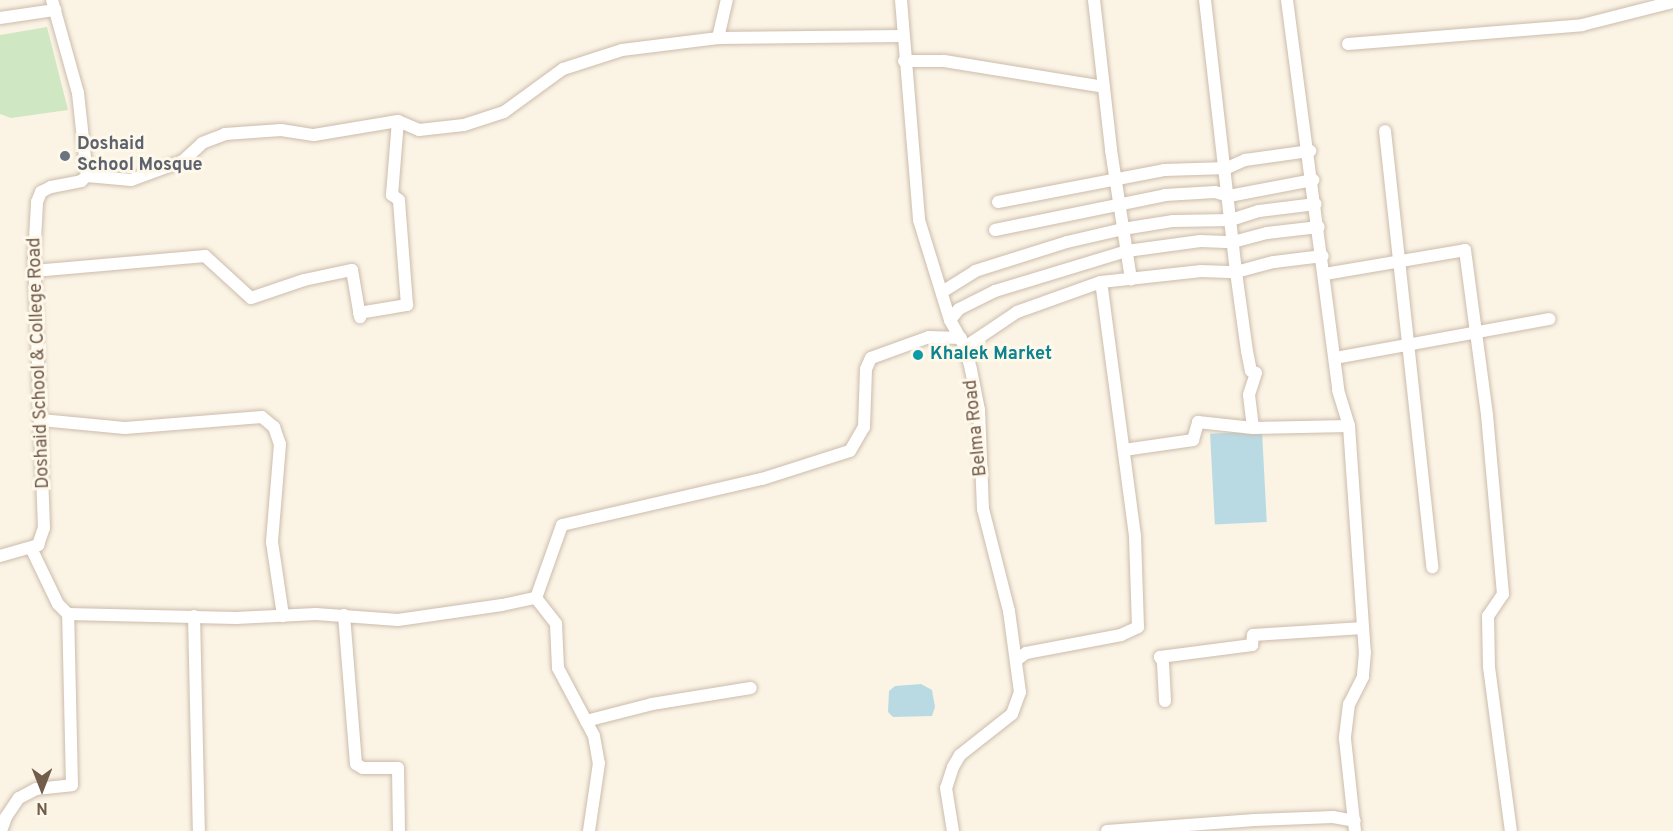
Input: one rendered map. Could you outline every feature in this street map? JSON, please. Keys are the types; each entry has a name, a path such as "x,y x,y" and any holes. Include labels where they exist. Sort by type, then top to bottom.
{"street":[{"path":"718,38 727,0"},
{"name":"Belma Road","path":"901,0 904,61 919,220 950,320 963,342 979,410 983,509 1018,659 1020,692 1012,714 960,755 953,767 946,788 953,831"},
{"path":"1094,0 1115,180 1131,279"},
{"path":"1205,0 1227,168 1236,272 1247,351 1251,371 1256,373 1249,395 1253,428"},
{"path":"1107,831 1333,817 1355,826 1345,739 1349,704 1363,677 1363,628 1349,426 1338,390 1310,151 1287,0"},
{"path":"1348,44 1582,25 1673,2"},
{"path":"0,18 53,5 78,93 87,176 131,180 183,161 202,143 225,134 281,130 314,135 398,121 407,128 437,129 504,112 563,69 622,50 718,38 902,36"},
{"path":"904,61 944,61 1104,87"},
{"path":"34,271 205,256 251,298 304,280 352,270 359,315 407,305 399,200 392,195 398,121"},
{"path":"1385,131 1432,567"},
{"path":"998,202 1164,171 1227,168 1245,160 1310,151"},
{"name":"Doshaid School & College Road","path":"31,548 38,545 44,528 34,271 41,192 87,176"},
{"path":"995,230 1165,195 1215,192 1229,196 1313,180"},
{"path":"942,292 975,271 1056,245 1123,229 1173,221 1231,220 1316,204"},
{"path":"950,320 958,309 995,291 1127,251 1200,241 1233,242 1267,233 1319,227"},
{"path":"1325,274 1465,250 1503,594 1488,616 1489,667 1511,831"},
{"path":"536,598 562,525 762,478 850,451 864,427 866,369 871,358 929,337 963,342 1017,312 1101,282 1201,271 1236,272 1274,262 1323,256"},
{"path":"1018,659 1026,653 1121,635 1138,627 1135,536 1101,282"},
{"path":"1335,358 1476,335 1550,319"},
{"path":"40,420 125,428 262,417 274,427 280,444 272,542 283,616"},
{"path":"1124,450 1193,440 1198,422 1253,428 1349,426"},
{"path":"0,556 31,548 58,604 68,614 72,785 36,789 19,798 6,816 2,831"},
{"path":"68,614 344,615 398,620 536,598"},
{"path":"536,598 556,624 558,668 586,721 599,763 589,831"},
{"path":"344,615 356,764 363,768 398,768 399,831"},
{"path":"194,616 199,831"},
{"path":"1165,700 1164,662 1160,657 1252,645 1253,635 1363,628"},
{"path":"586,721 652,704 751,688"}],"green space":[{"path":"47,27 68,110 11,118 0,114 0,35"}],"water":[{"path":"1262,431 1267,522 1215,525 1210,434"},
{"path":"921,684 932,690 935,707 932,716 893,717 888,712 889,691 895,686"}],"place":[{"name":"Doshaid School Mosque","path":"65,156"},
{"name":"Khalek Market","path":"918,355"}]}
